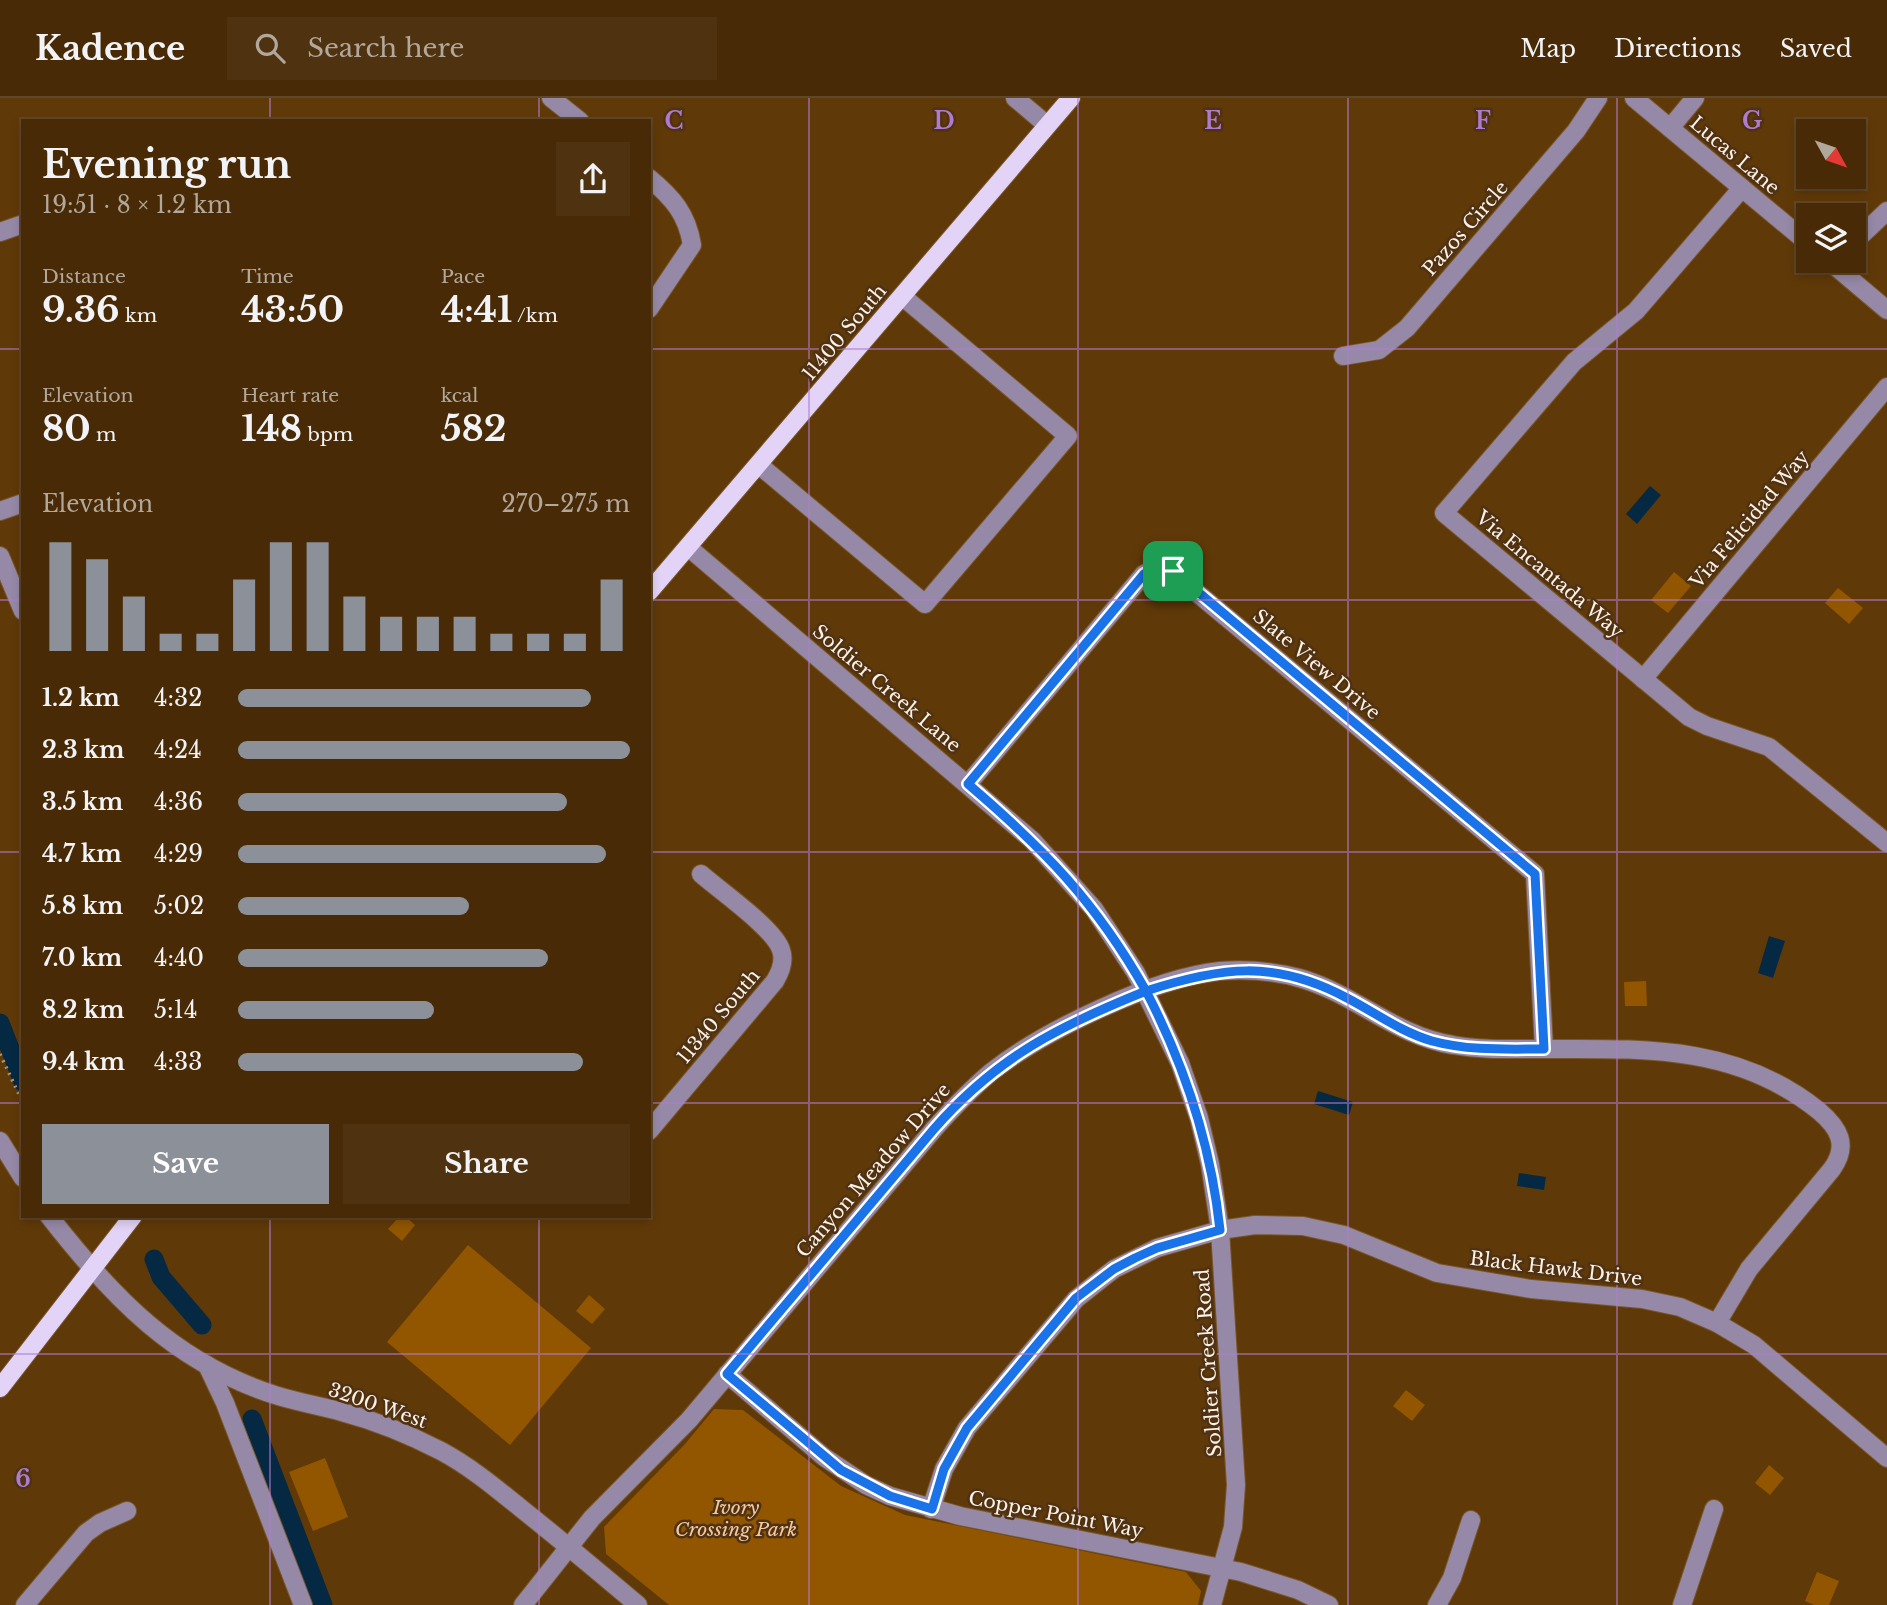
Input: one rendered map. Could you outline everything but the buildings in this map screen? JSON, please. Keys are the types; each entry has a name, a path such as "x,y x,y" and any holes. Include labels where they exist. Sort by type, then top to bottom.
{"main road":[{"name":"11400 South","path":"651,590 1071,98"},
{"path":"0,1388 131,1218"}],"street":[{"path":"551,98 577,119"},
{"path":"1015,98 1047,125"},
{"name":"Pazos Circle","path":"1343,356 1379,349 1407,328 1576,131 1598,98"},
{"name":"Lucas Lane","path":"1634,98 1796,233"},
{"path":"1670,128 1695,98"},
{"path":"651,180 681,211 689,226 692,245 651,306"},
{"name":"Via Encantada Way","path":"1742,188 1636,311 1574,362 1444,513 1698,722 1769,747 1887,842"},
{"path":"1866,231 1887,211"},
{"path":"0,232 21,226"},
{"path":"1846,273 1887,310"},
{"path":"759,465 925,604 1042,468 1068,436 902,296"},
{"name":"Via Felicidad Way","path":"1643,679 1887,387"},
{"path":"0,510 21,504"},
{"name":"Soldier Creek Lane","path":"688,547 1032,840 1074,885 1112,934 1146,991 1180,1063 1199,1118"},
{"path":"0,556 21,606"},
{"name":"Slate View Drive","path":"968,784 1144,574 1158,566 1166,567 1535,874 1544,1049"},
{"name":"11340 South","path":"651,1129 775,981 782,965 783,956 771,933 701,874"},
{"name":"Canyon Meadow Drive","path":"523,1605 592,1518 674,1436 970,1090 1011,1058 1055,1030 1146,991 1200,974 1250,971 1280,974 1318,984 1400,1029 1433,1041 1467,1048 1674,1052 1726,1062 1769,1078 1807,1101 1834,1125 1842,1142 1837,1163 1749,1269 1717,1323"},
{"name":"Soldier Creek Road","path":"1199,1118 1210,1164 1220,1230 1236,1485 1233,1527 1212,1605"},
{"path":"0,1141 21,1175"},
{"name":"3200 West","path":"52,1218 92,1270 127,1306 151,1327 207,1365 277,1395 344,1412 398,1430 443,1452 483,1478 638,1605"},
{"name":"Black Hawk Drive","path":"932,1509 944,1469 967,1428 1076,1298 1114,1269 1157,1248 1220,1230 1255,1225 1324,1230 1364,1242 1437,1273 1531,1289 1651,1300 1681,1307 1717,1323 1754,1346 1887,1458"},
{"path":"207,1365 225,1403 303,1605"},
{"name":"Copper Point Way","path":"727,1374 841,1470 890,1496 932,1509 1270,1580 1329,1605"},
{"path":"1682,1605 1714,1509"},
{"path":"25,1605 86,1533 100,1523 127,1511"},
{"path":"1437,1605 1452,1578 1471,1520"}],"path":[{"path":"0,1054 21,1099"}],"green space":[{"path":"1674,572 1691,586 1668,613 1651,600"},
{"path":"1838,588 1863,608 1849,624 1825,603"},
{"path":"1646,981 1647,1006 1625,1006 1624,982"},
{"path":"398,1218 407,1218 415,1225 402,1241 388,1229"},
{"path":"468,1245 591,1348 510,1445 387,1342"},
{"path":"589,1295 605,1309 592,1324 576,1311"},
{"path":"1406,1390 1425,1405 1412,1421 1393,1406"},
{"name":"Ivory Crossing Park","path":"714,1409 743,1410 841,1486 905,1515 1186,1572 1201,1591 1198,1605 669,1605 606,1554 604,1527 685,1444"},
{"path":"325,1458 348,1517 313,1531 289,1472"},
{"path":"1769,1465 1784,1478 1770,1495 1755,1483"},
{"path":"1817,1572 1839,1581 1829,1605 1814,1605 1805,1601"}],"water":[{"path":"1650,486 1661,495 1637,524 1626,514"},
{"path":"1769,936 1785,941 1773,978 1758,973"},
{"path":"1318,1091 1353,1102 1349,1115 1314,1104"},
{"path":"1519,1173 1546,1177 1544,1190 1517,1186"}],"waterway":[{"path":"0,1023 21,1077"},
{"path":"154,1259 161,1277 202,1325"},
{"path":"252,1419 323,1605"}],"route":[{"path":"1173,571 1158,566 1144,574 968,784 1032,840 1074,885 1112,934 1146,991 1055,1030 1011,1058 970,1090 727,1374 841,1470 866,1485 908,1503 932,1509 944,1469 958,1441 976,1415 1076,1298 1114,1269 1135,1258 1157,1248 1220,1230 1215,1187 1199,1118 1180,1063 1146,991 1200,974 1260,971 1318,984 1400,1029 1433,1041 1467,1048 1544,1049 1535,874 1173,571"}]}
